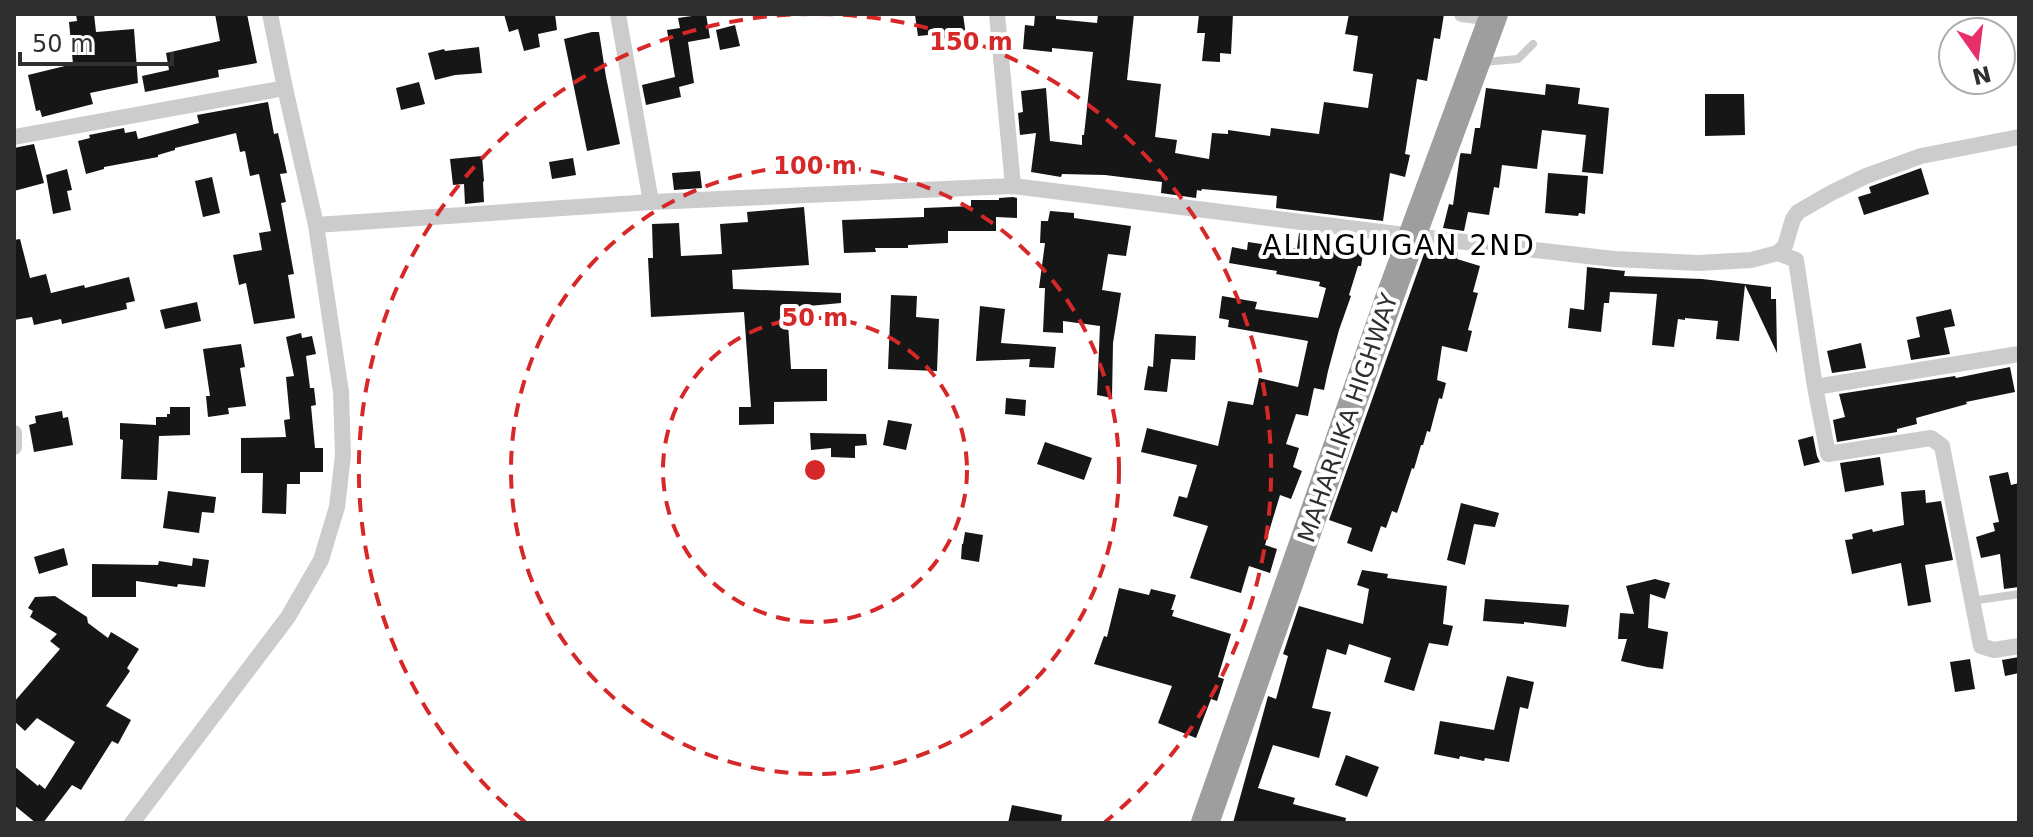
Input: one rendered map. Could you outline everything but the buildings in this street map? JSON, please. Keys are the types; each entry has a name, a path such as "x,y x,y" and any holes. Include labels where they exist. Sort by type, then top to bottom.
{"highway":[{"name":"MAHARLIKA HIGHWAY","path":"1205,823 1390,296 1493,16"}],"street":[{"path":"132,823 288,617 321,560 337,507 343,455 341,392 316,225 270,14"},
{"path":"618,14 651,202"},
{"path":"997,14 1013,186"},
{"path":"1462,14 1493,16"},
{"path":"14,137 285,88"},
{"path":"316,225 651,202 1013,186 1614,259 1684,263 1751,260 1778,253 1785,246 1798,212 1866,176 1921,156 2019,137"},
{"path":"1778,253 1796,260 1828,454 1931,438 1942,446 1981,646 1994,650 2019,646"},
{"path":"1815,387 2019,354"},
{"path":"14,433 14,447"}],"lane":[{"path":"1476,63 1518,59 1533,44"},
{"path":"1971,601 2019,594"}],"district":[{"name":"ALINGUIGAN 2ND","path":"1399,245"}]}
